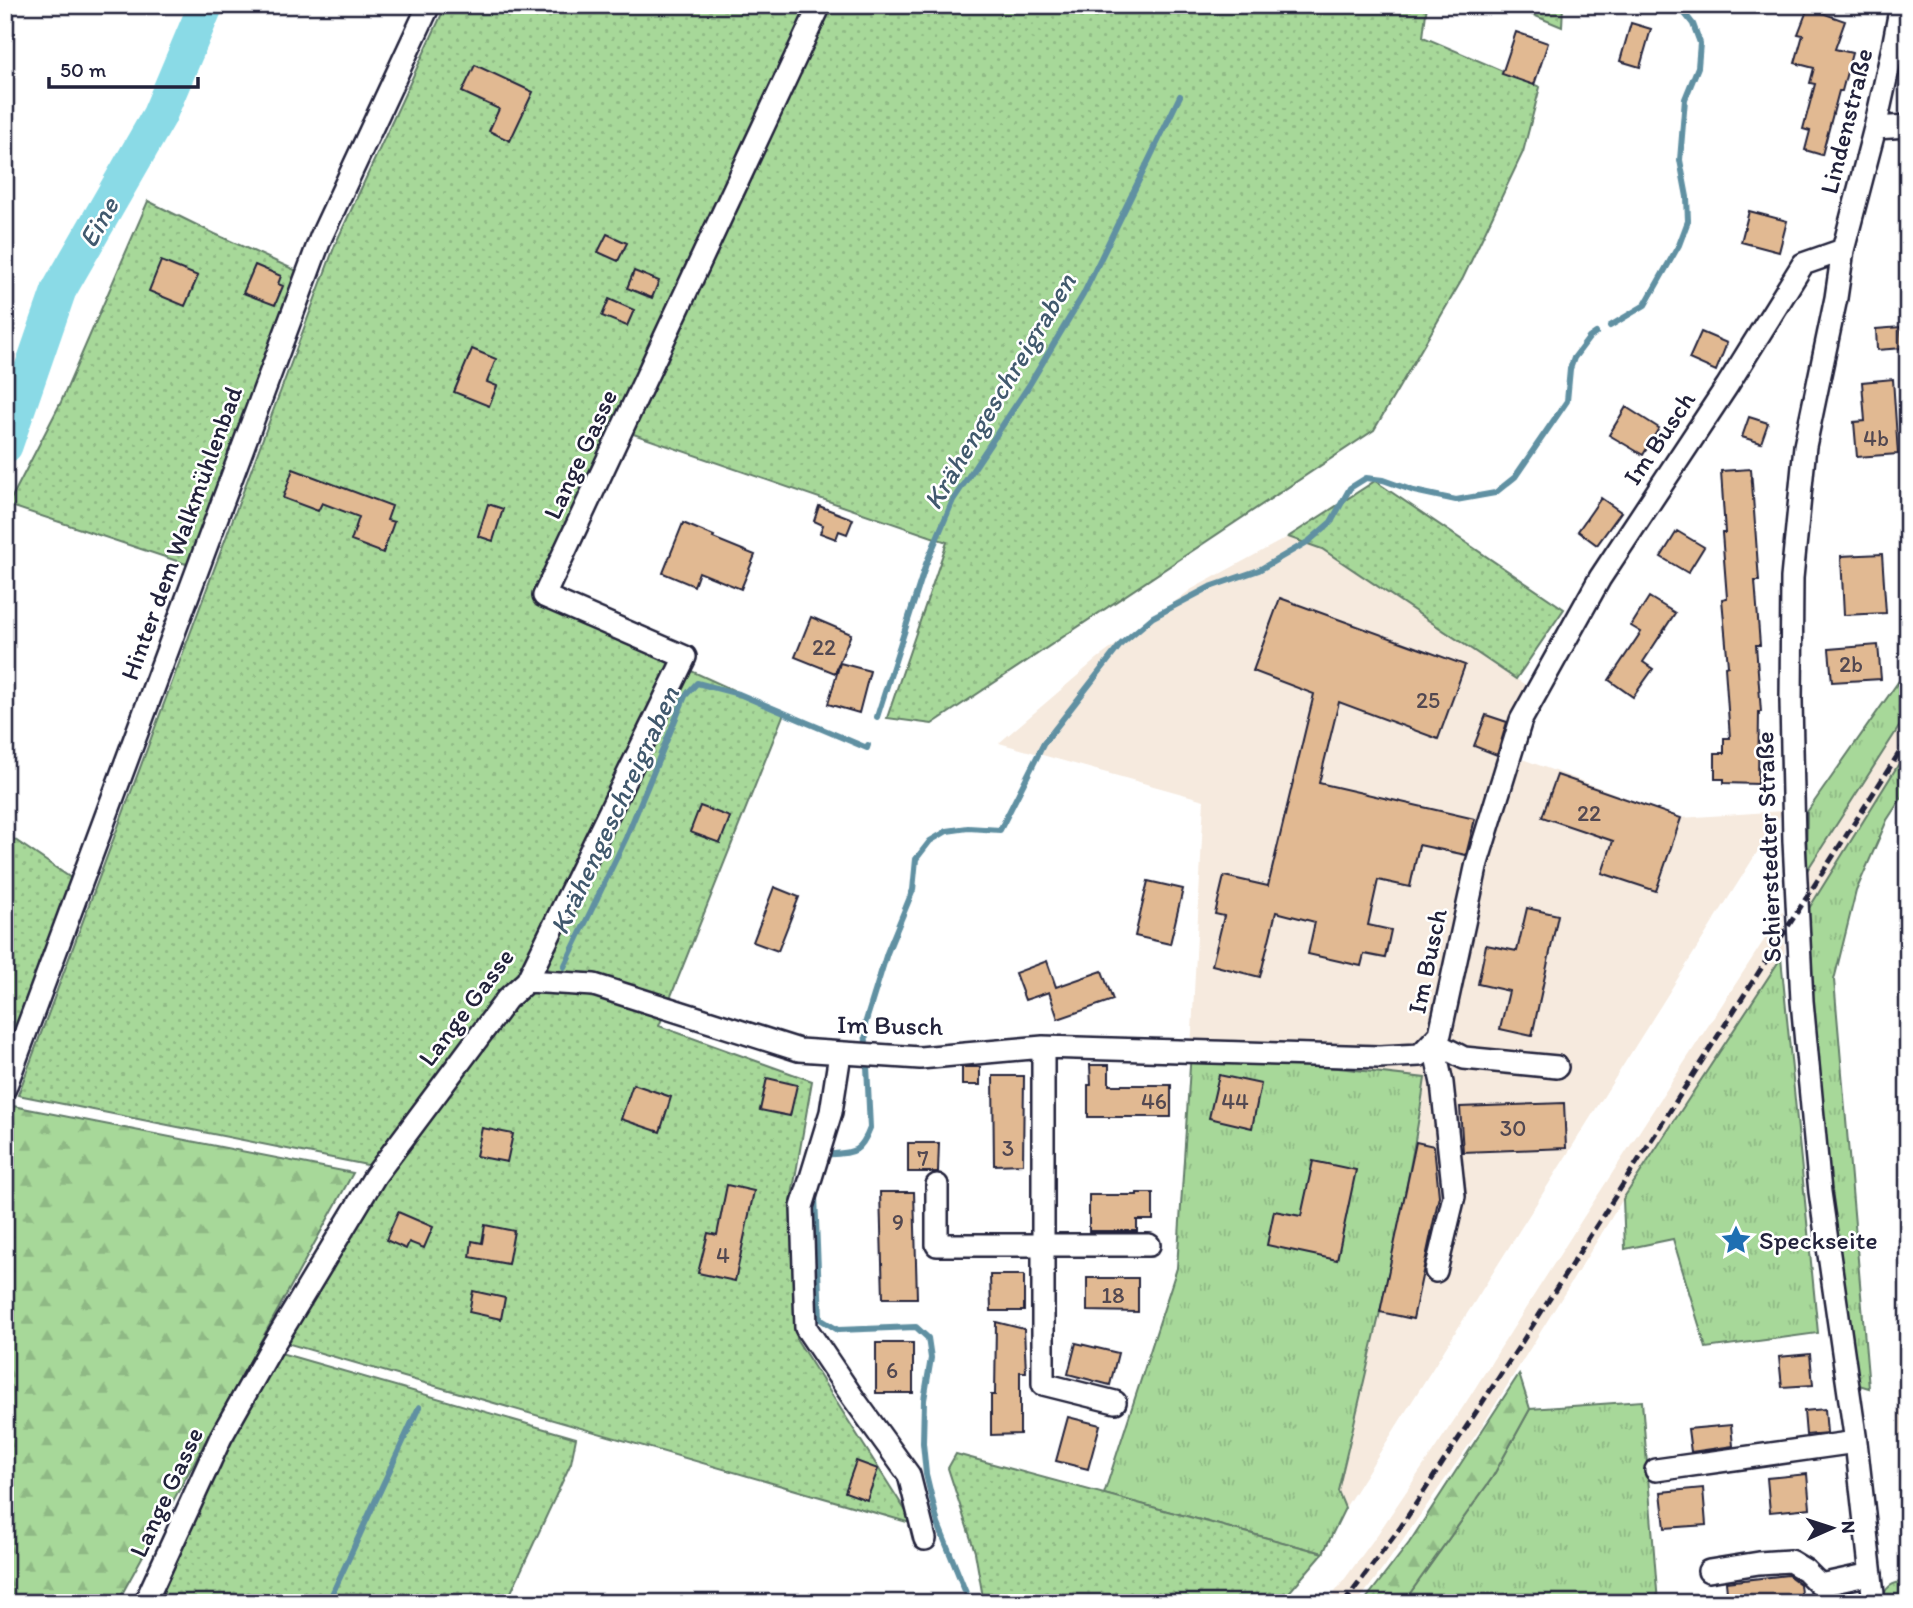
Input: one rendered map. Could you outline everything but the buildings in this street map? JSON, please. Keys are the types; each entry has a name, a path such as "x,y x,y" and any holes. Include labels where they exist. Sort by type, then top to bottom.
{"street":[{"name":"Hinter dem Walkmühlenbad","path":"5,1088 321,237 429,5"},
{"name":"Lange Gasse","path":"145,1603 221,1437 374,1176 507,999 527,981 685,657 544,596 820,5"},
{"name":"Lindenstraße","path":"1843,250 1875,128 1900,49 1900,5"},
{"path":"1875,128 1908,126"},
{"name":"Im Busch","path":"527,981 594,985 799,1050 855,1055 920,1058 1043,1047 1420,1055 1440,1034 1477,863 1521,720 1600,578 1727,386 1803,264 1843,250"},
{"name":"Schierstedter Straße","path":"1843,250 1836,298 1805,446 1792,578 1794,841 1802,1002 1819,1192 1856,1442 1874,1603"},
{"path":"1433,1042 1464,1058 1557,1067"},
{"path":"1433,1042 1442,1083 1454,1196 1436,1271"},
{"path":"1043,1047 1043,1384 1115,1402"},
{"path":"855,1055 831,1112 802,1208 806,1328 909,1475 925,1539"},
{"path":"937,1185 937,1245 1149,1245"},
{"path":"1656,1470 1856,1442"},
{"path":"1709,1571 1790,1561 1821,1584 1871,1574"}],"shaded area":[{"path":"1288,537 1322,549 1536,692 1508,762 1525,760 1681,818 1783,811 1345,1508 1338,1491 1416,1142 1425,1078 1191,1051 1204,800 999,743 1098,658 1192,589"},
{"path":"1908,713 1908,749 1808,910 1806,872"},
{"path":"1783,911 1785,952 1623,1199 1482,1426 1357,1603 1327,1603 1377,1535 1465,1404"},
{"path":"1908,1382 1908,1535 1905,1535 1897,1383"}],"green space":[{"path":"446,5 1427,5 1423,37 1540,87 1523,152 1463,278 1374,430 932,724 887,718 947,542 616,428 537,601 784,713 659,1026 812,1081 791,1201 797,1340 914,1524 286,1343 387,1169 18,1095 335,245"},
{"path":"1509,5 1563,5 1562,27"},
{"path":"148,201 306,275 198,568 8,505 61,402"},
{"path":"1375,481 1564,609 1516,679 1322,549 1288,537"},
{"path":"1908,668 1908,713 1806,872 1807,812"},
{"path":"1908,749 1908,788 1887,820 1856,891 1834,980 1869,1388 1859,1385 1829,1200 1810,976 1808,910"},
{"path":"5,833 81,885 5,1088"},
{"path":"1781,958 1818,1333 1706,1348 1673,1239 1625,1249 1623,1199"},
{"path":"1191,1051 1425,1078 1397,1234 1338,1491 1345,1508 1323,1553 1104,1494 1177,1268"},
{"path":"13,1106 353,1173 117,1603 5,1603 5,1127"},
{"path":"270,1350 576,1438 571,1463 506,1603 145,1603"},
{"path":"1519,1374 1530,1409 1492,1478 1403,1603 1363,1603 1409,1543"},
{"path":"1642,1401 1658,1603 1403,1603 1492,1478 1530,1409"},
{"path":"956,1454 1323,1553 1280,1603 984,1603 975,1552 948,1468"},
{"path":"1908,1581 1908,1603 1883,1603 1883,1597 1890,1586"}],"waterway":[{"name":"Eine","path":"5,446 59,290 159,116 206,5"},
{"path":"1610,326 1645,305 1679,245 1688,221 1687,197 1680,160 1685,99 1698,67 1700,43 1693,24 1678,5"},
{"name":"Krähengeschreigraben","path":"877,717 926,564 953,500 1028,387 1083,295 1180,96"},
{"path":"822,1155 852,1151 862,1144 870,1128 865,1024 887,953 913,890 916,859 930,841 947,831 968,828 1000,830 1044,743 1121,644 1153,617 1210,587 1259,570 1309,541 1331,522 1350,488 1366,478 1456,500 1495,493 1515,477 1567,401 1570,369 1574,358 1596,333"},
{"name":"Krähengeschreigraben","path":"564,967 626,838 685,696 697,683 739,694 867,748 868,745"},
{"path":"815,1196 820,1319 838,1330 916,1327 928,1338 931,1358 924,1400 923,1443 926,1474 938,1524 970,1603"},
{"name":"Krähengeschreigraben","path":"328,1603 419,1407"}],"railway":[{"path":"1344,1603 1400,1528 1522,1342 1908,739"}],"place":[{"name":"Speckseite","path":"1736,1240"}]}
